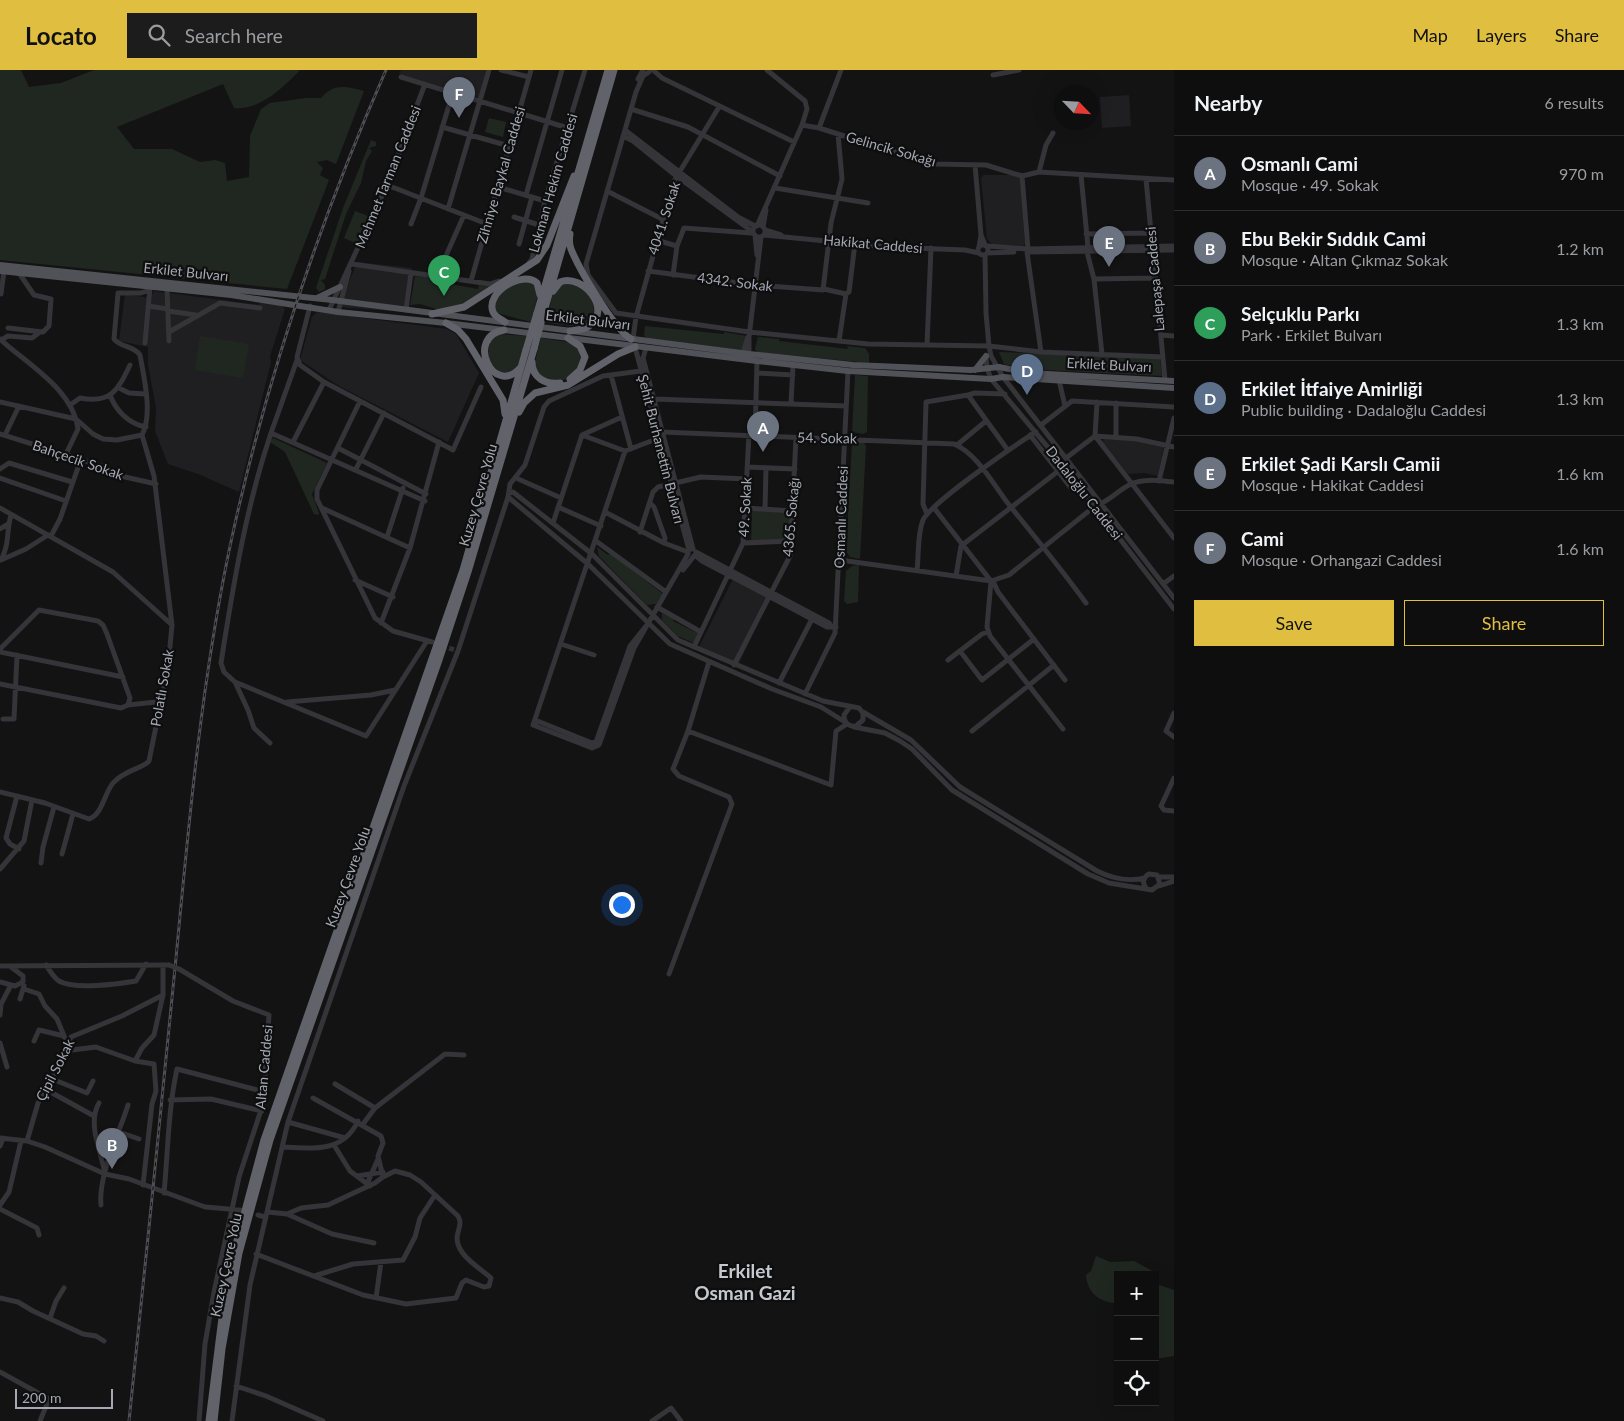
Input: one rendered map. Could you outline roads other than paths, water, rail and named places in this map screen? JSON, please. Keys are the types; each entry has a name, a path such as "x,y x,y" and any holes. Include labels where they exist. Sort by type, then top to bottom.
{"highway":[{"path":"543,304 608,70"},
{"path":"543,304 555,286 562,281 575,281 590,291 596,305 595,319 587,328 569,334 582,348 585,359 578,373 565,382 549,383 536,376 532,367 530,350 543,304 580,188 614,70"},
{"path":"432,314 464,307 537,260 547,245 562,201 581,163"},
{"path":"580,188 570,235 570,248 614,323 632,339"},
{"path":"523,362 517,371 507,376 497,374 489,367 485,355 486,342 492,334 505,326 494,314 492,303 501,290 515,281 526,278 536,281 543,304"},
{"path":"446,323 464,336 503,400 505,424"},
{"path":"508,435 521,408 533,395 568,385 613,357 635,347"},
{"name":"Kuzey Çevre Yolu","path":"209,1421 217,1348 227,1285 264,1140 463,570 523,362 530,350"},
{"name":"Kuzey Çevre Yolu","path":"214,1421 230,1303 239,1253 262,1168 347,916 439,660 468,572 508,435 530,350"}],"main road":[{"name":"Erkilet Bulvarı","path":"0,265 316,298 569,334 632,339 746,354 853,365 975,370 999,367 1029,373 1174,382"},
{"name":"Erkilet Bulvarı","path":"2,271 310,306 338,312 446,323 505,326"},
{"path":"316,298 340,287"},
{"name":"Erkilet Bulvarı","path":"569,334 635,347 848,371 991,379 1003,377 1174,388"},
{"path":"975,370 986,356"}],"street":[{"path":"448,209 489,70"},
{"path":"501,70 529,77"},
{"name":"Zihniye Baykal Caddesi","path":"471,280 531,70"},
{"path":"519,244 529,196 562,70"},
{"name":"Lokman Hekim Caddesi","path":"352,264 494,284 526,265 532,259 545,201 585,70"},
{"path":"757,256 754,234 756,226 766,210 802,125 806,109 805,101 767,70"},
{"path":"819,128 841,70"},
{"path":"993,75 1019,70"},
{"path":"794,142 649,71 639,78 586,264 586,271 613,311 636,317 749,335 839,341 989,346 1040,352 1163,356"},
{"path":"401,77 568,128"},
{"name":"Mehmet Tarman Caddesi","path":"329,310 332,300 352,264 387,185 425,84"},
{"path":"411,224 421,198 453,92"},
{"name":"4041. Sokak","path":"632,339 656,240 678,174 719,106"},
{"path":"631,109 688,127 780,176"},
{"name":"Gelincik Sokağı","path":"802,125 819,128 933,164 986,166 1022,176"},
{"path":"442,127 510,146"},
{"path":"625,130 754,234"},
{"path":"1039,172 1046,145 1053,133"},
{"path":"823,290 832,217 838,198 842,173 838,134"},
{"path":"623,136 633,141 738,217 756,226 763,232"},
{"path":"975,165 989,346 986,356 986,368"},
{"path":"1040,352 1027,250 1022,176 1039,172 1174,180"},
{"path":"1080,175 1102,354"},
{"name":"Lalepaşa Caddesi","path":"1146,178 1165,380"},
{"path":"387,185 487,224"},
{"path":"498,187 545,201"},
{"path":"775,188 868,203"},
{"path":"607,191 662,219"},
{"path":"746,354 757,256 766,210"},
{"path":"437,276 464,215"},
{"path":"514,217 539,225"},
{"path":"673,275 681,230 686,227 754,234 763,232"},
{"name":"Hakikat Caddesi","path":"763,232 855,244 965,250 1152,248 1174,246"},
{"path":"1086,234 1151,233"},
{"path":"656,240 677,246"},
{"path":"839,341 846,294 850,290 855,244"},
{"path":"927,345 931,248"},
{"name":"Hakikat Caddesi","path":"1152,248 1174,250"},
{"name":"Mehmet Tarman Caddesi","path":"338,312 349,270"},
{"path":"0,294 2,271"},
{"name":"4342. Sokak","path":"648,271 754,285 823,290 846,294"},
{"path":"19,273 34,295 51,299 48,328 32,338 8,336 0,339 39,372 70,405 76,418 78,429 66,454"},
{"path":"406,310 411,273"},
{"path":"1094,279 1155,278"},
{"path":"144,343 150,289"},
{"path":"0,402 76,418 93,434 103,438 117,440 142,435 146,428 148,414 140,355 134,348 119,344 114,339 118,292 141,293 150,289"},
{"path":"168,289 169,341"},
{"path":"169,332 220,303 260,308"},
{"path":"148,306 197,315"},
{"path":"310,306 297,360 271,433 250,511 221,663 224,672 235,682 366,736 429,641 394,631 381,623 372,614 321,508 317,492 360,400"},
{"path":"8,328 40,332"},
{"path":"1161,335 1174,336"},
{"name":"Dadaloğlu Caddesi","path":"989,346 991,356 1003,377 1174,598"},
{"name":"Şehit Burhanettin Bulvarı","path":"635,347 661,435"},
{"name":"Şehit Burhanettin Bulvarı","path":"646,348 643,358 654,398 672,482 692,552"},
{"path":"297,360 300,365 324,382 453,450 481,387"},
{"path":"755,436 757,361"},
{"path":"70,405 80,398 97,400 110,395 119,388 130,365"},
{"path":"791,403 793,365"},
{"name":"Dadaloğlu Caddesi","path":"986,368 991,379 1095,506 1174,610"},
{"path":"232,1421 247,1303 256,1254 288,1122 406,779 458,651 510,484 525,465 547,402 589,382 611,375 641,371"},
{"name":"Osmanlı Caddesi","path":"805,694 834,637 833,626 840,560 848,371"},
{"path":"757,373 792,375"},
{"path":"611,375 628,450 605,512 534,723 596,745 630,646 647,624 692,552"},
{"path":"1059,380 1065,406"},
{"path":"293,442 324,382"},
{"path":"119,388 130,393 145,394"},
{"path":"927,514 923,504 926,402 968,396 975,392 1005,394"},
{"path":"110,395 125,417 136,425 146,428"},
{"path":"968,396 1008,449"},
{"path":"654,398 846,406"},
{"path":"1040,425 1072,401 1174,407"},
{"path":"1097,402 1095,436 1174,538"},
{"path":"1116,404 1116,437"},
{"path":"3,435 18,406"},
{"path":"356,469 384,413"},
{"path":"553,523 582,435 622,417"},
{"path":"1159,481 1174,418"},
{"path":"986,422 957,445 982,470 1045,546 1086,603"},
{"path":"917,570 920,529 927,514 1008,449 1036,432"},
{"path":"271,433 425,501"},
{"name":"Bahçecik Sokak","path":"3,435 105,467 121,476 156,484"},
{"name":"Polatlı Sokak","path":"0,792 32,800 86,819 94,817 108,790 117,778 127,771 148,763 168,667 172,625 156,484 142,435"},
{"path":"582,435 628,450 661,435"},
{"name":"54. Sokak","path":"661,435 844,438 924,441 957,445"},
{"path":"1030,435 1071,488"},
{"name":"49. Sokak","path":"694,647 743,544 749,436"},
{"path":"1066,458 1095,436 1116,437 1174,447"},
{"name":"4365. Sokağı","path":"734,665 789,560 792,541 796,438"},
{"path":"381,623 393,597 410,548 425,501 439,442"},
{"path":"338,448 426,494"},
{"path":"1,561 50,535 58,525 81,459"},
{"path":"0,469 9,463 72,482"},
{"path":"747,467 795,469"},
{"path":"765,509 766,468"},
{"path":"956,576 959,550 963,545 1057,472"},
{"path":"640,532 656,488 672,482 701,477 747,480"},
{"path":"0,478 66,501"},
{"path":"516,478 561,498"},
{"path":"840,560 992,581 1008,575 1095,506 1102,504 1132,483 1174,482"},
{"path":"387,537 405,483"},
{"path":"508,495 513,492 592,554 671,635 779,684 849,708 856,707 911,740 960,787 1097,871 1108,876 1136,880 1145,878 1152,873 1158,877 1174,877"},
{"path":"508,495 588,564 647,624 670,644 709,662 821,707 848,724 884,734 900,741 912,749 952,790 1088,874 1109,883 1152,890 1174,881"},
{"path":"650,502 654,507 664,543"},
{"path":"558,507 601,526"},
{"path":"0,508 113,572 172,625"},
{"path":"321,508 410,548"},
{"path":"746,508 793,511"},
{"path":"934,508 992,581 998,592 1065,680"},
{"path":"605,512 640,532 664,543 692,552 770,595 833,626"},
{"path":"1,561 9,542 8,524 11,515"},
{"path":"0,529 8,524"},
{"path":"1169,531 1174,527"},
{"path":"596,541 666,592"},
{"path":"743,544 792,541"},
{"path":"1163,584 1174,576"},
{"path":"354,580 393,597"},
{"path":"992,581 988,632 1062,729"},
{"path":"770,595 827,627 833,626"},
{"path":"657,608 702,632"},
{"path":"123,677 0,650 39,610 96,621 104,627 123,677 130,697 128,705"},
{"path":"779,684 812,619"},
{"path":"948,660 988,632"},
{"path":"960,651 982,680 1034,639"},
{"path":"561,644 594,655"},
{"path":"3,719 14,719 17,655"},
{"path":"668,974 732,804 728,797 680,776 674,772 673,768 688,731 709,662"},
{"path":"972,731 1054,665"},
{"path":"235,682 254,728 270,742"},
{"path":"0,684 119,708 128,705 156,702"},
{"path":"286,702 377,695 396,690"},
{"path":"848,724 845,712 849,708"},
{"path":"688,731 831,785 836,731 848,724 859,725 863,720 861,710"},
{"path":"1174,713 1166,731 1174,737"},
{"path":"1174,778 1161,806 1164,810 1174,811"},
{"path":"17,796 6,838 10,844 19,849"},
{"path":"0,869 19,849 27,833 32,800"},
{"path":"41,863 43,847 54,807"},
{"path":"62,854 73,814"},
{"path":"1158,877 1158,887"},
{"path":"1145,878 1146,888"},
{"path":"46,965 57,980 78,985 117,984 136,981 146,964"},
{"path":"0,966 166,965 163,995 154,1035 145,1044 135,1061"},
{"name":"Altan Caddesi","path":"166,965 186,972 233,1001 269,1015 265,1092 262,1111 243,1164 208,1323 198,1421"},
{"path":"10,966 22,975 24,980 24,989 20,999"},
{"path":"0,982 20,985 24,980"},
{"path":"0,1016 1,1004 11,985"},
{"path":"24,989 39,994 46,1006 58,1019 68,1043"},
{"name":"Çipil Sokak","path":"0,1207 9,1192 35,1110 52,1079 68,1043 76,1033 122,1016 163,995"},
{"path":"34,1041 39,1030 64,1036"},
{"path":"0,1043 7,1067 0,1062"},
{"path":"64,1051 96,1047 135,1061 154,1064 156,1091 152,1104 143,1185"},
{"path":"282,1147 315,1149 334,1145 345,1138 375,1108 445,1054 464,1055"},
{"path":"164,1193 170,1133 170,1100 177,1069 265,1092"},
{"path":"52,1079 88,1093 93,1081"},
{"path":"336,1084 375,1108"},
{"path":"46,1089 94,1116"},
{"path":"313,1098 360,1123 382,1138 378,1158 368,1185"},
{"path":"170,1100 211,1099 262,1111"},
{"path":"100,1104 94,1116 106,1174"},
{"path":"101,1205 100,1194 128,1105"},
{"path":"288,1122 345,1138"},
{"path":"119,1132 139,1138"},
{"path":"0,1146 1,1138 24,1141 51,1149 106,1174 205,1207 240,1210"},
{"path":"334,1145 348,1169 368,1185"},
{"path":"378,1158 383,1174"},
{"path":"256,1254 351,1292 406,1304 455,1298 459,1295 465,1280 484,1287 491,1283 491,1278 465,1255 459,1247 457,1240 459,1218 421,1182 406,1173 395,1171 357,1176"},
{"path":"258,1215 287,1214 301,1208 333,1204 368,1185 383,1174"},
{"path":"313,1276 348,1265 400,1262 404,1259 415,1236 420,1218 435,1195"},
{"path":"0,1207 37,1228 38,1234"},
{"path":"287,1214 332,1234 374,1243"},
{"path":"376,1298 381,1262"},
{"path":"50,1318 64,1288"},
{"path":"0,1298 18,1302 83,1334 96,1336 104,1340"},
{"path":"0,1372 49,1399 40,1421"},
{"path":"236,1386 266,1396 324,1421"},
{"path":"652,1421 671,1408 681,1421"}],"tunnel":[{"path":"442,646 458,651"}],"railway":[{"path":"129,1421 191,805 203,703 219,602 243,489 276,367 295,307 338,187 386,70"}],"place":[{"name":"Cami","path":"459,118"},
{"name":"Erkilet Şadi Karslı Camii","path":"1109,267"},
{"name":"Selçuklu Parkı","path":"444,296"},
{"name":"Erkilet İtfaiye Amirliği","path":"1027,395"},
{"name":"Osmanlı Cami","path":"763,452"},
{"name":"Ebu Bekir Sıddık Cami","path":"112,1169"}],"district":[{"name":"Erkilet Osman Gazi","path":"745,1282"}]}
